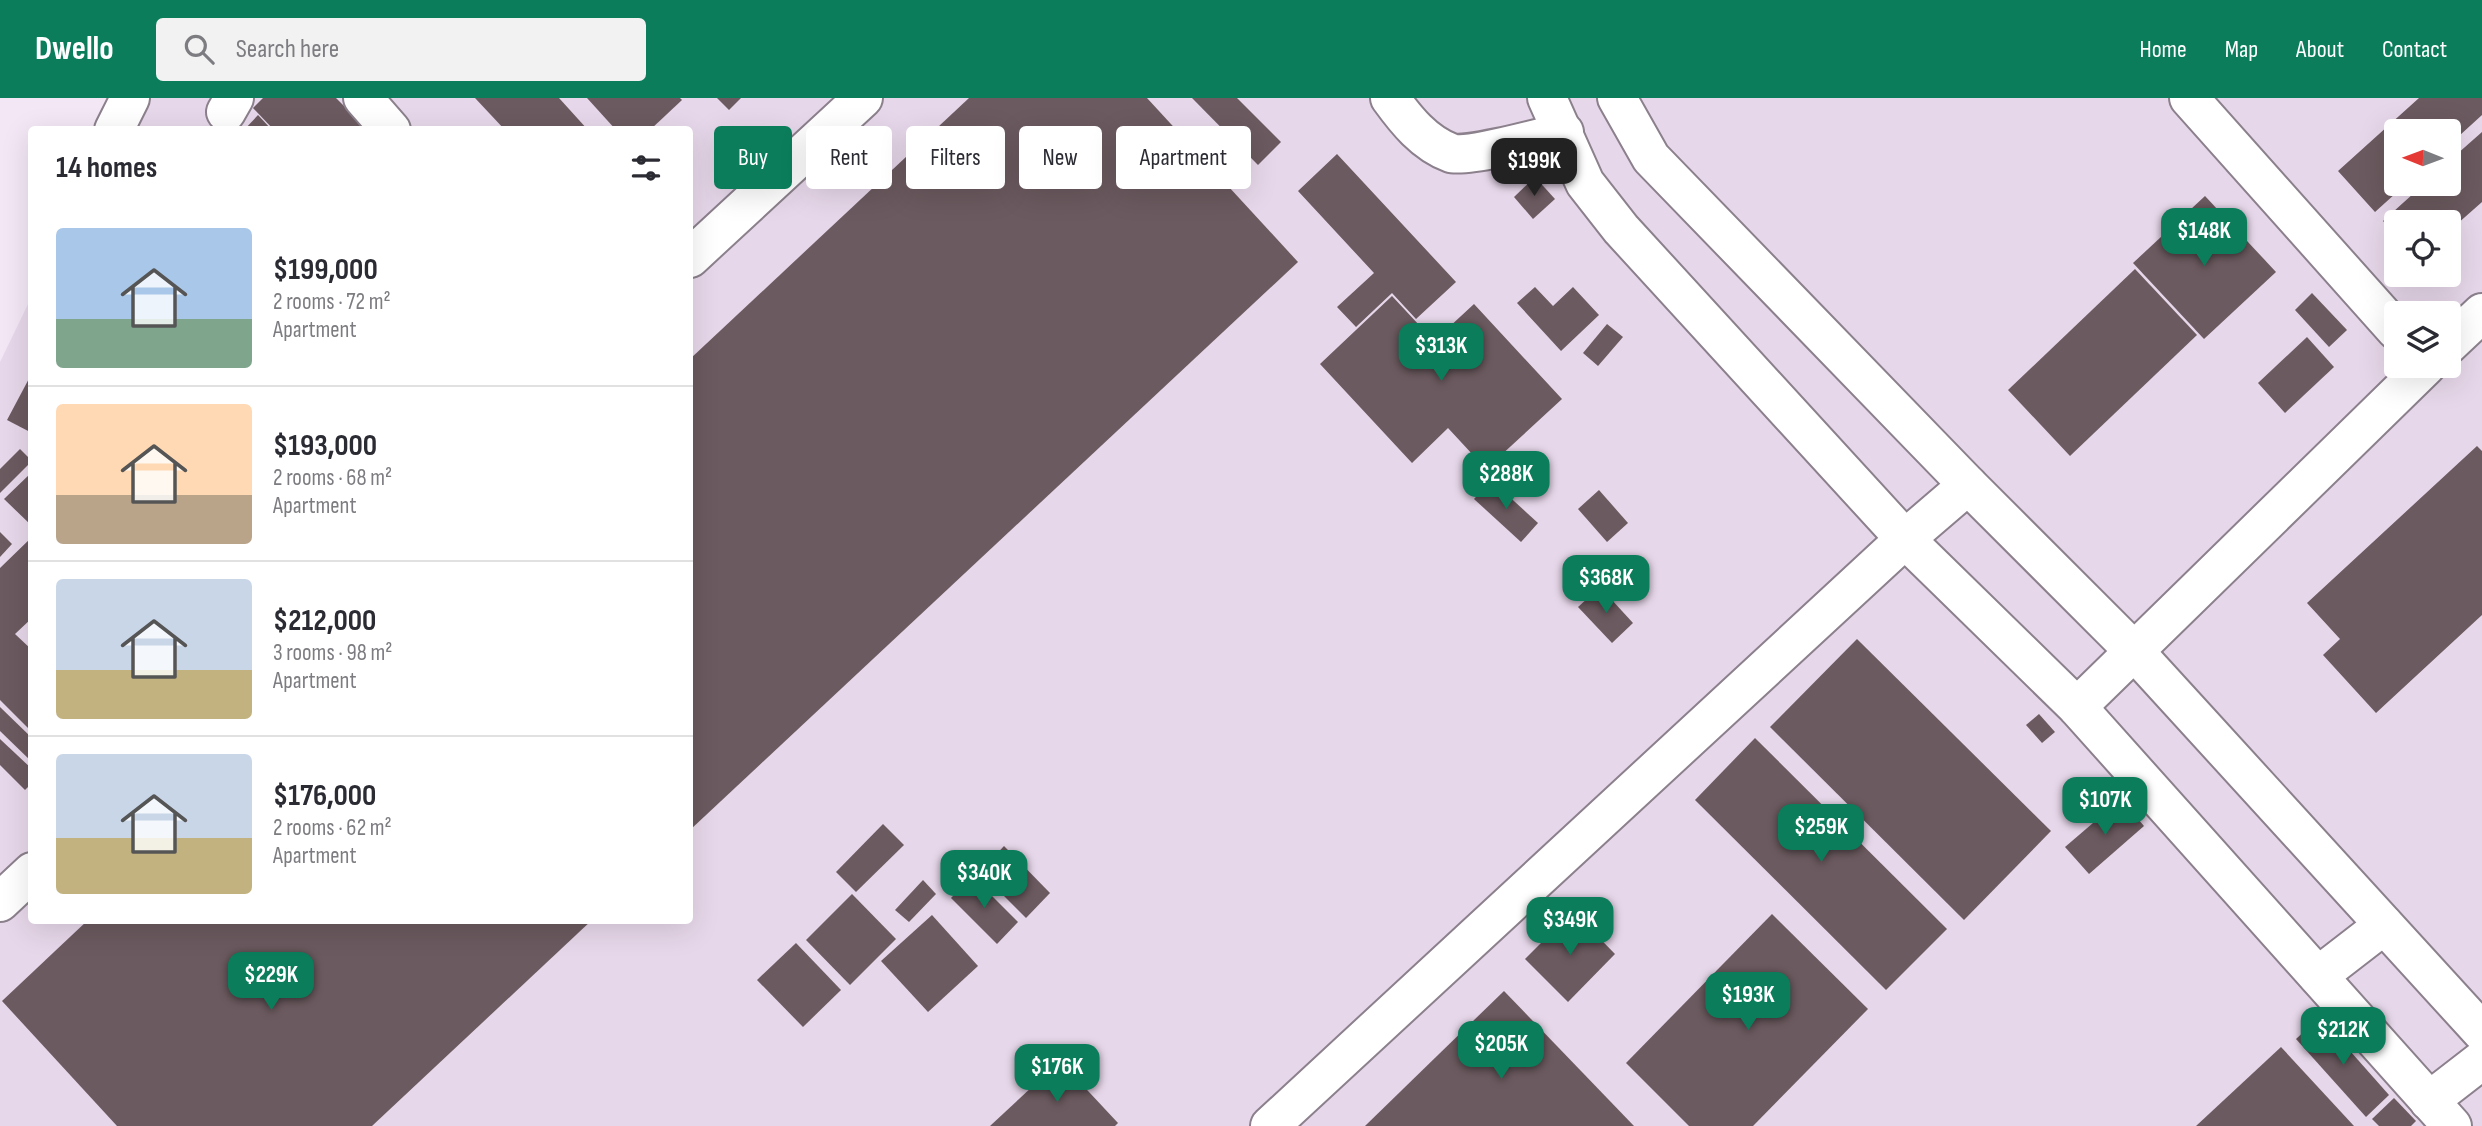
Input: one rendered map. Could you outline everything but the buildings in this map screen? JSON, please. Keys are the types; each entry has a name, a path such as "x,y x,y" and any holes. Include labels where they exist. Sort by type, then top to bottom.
{"lane":[{"path":"116,126 130,98"},
{"path":"362,98 387,126"},
{"path":"693,255 863,98"},
{"path":"1390,98 1419,134 1452,154 1496,148 1564,132"},
{"path":"1547,98 1585,183 1621,229 1905,540 2077,707 2441,1113 2482,1060"},
{"path":"1617,98 1651,158 1659,167 1968,485 2135,652 2482,1032"},
{"path":"2189,98 2384,317"},
{"path":"2461,333 2482,313"},
{"path":"2077,707 2415,378"},
{"path":"1270,1126 1905,540 1968,485"},
{"path":"0,902 28,876"},
{"path":"2318,976 2384,925"}],"shaded area":[{"path":"131,98 2482,98 2482,1126 0,1126 0,362 28,304 28,924 693,924 693,126 117,126"}]}
